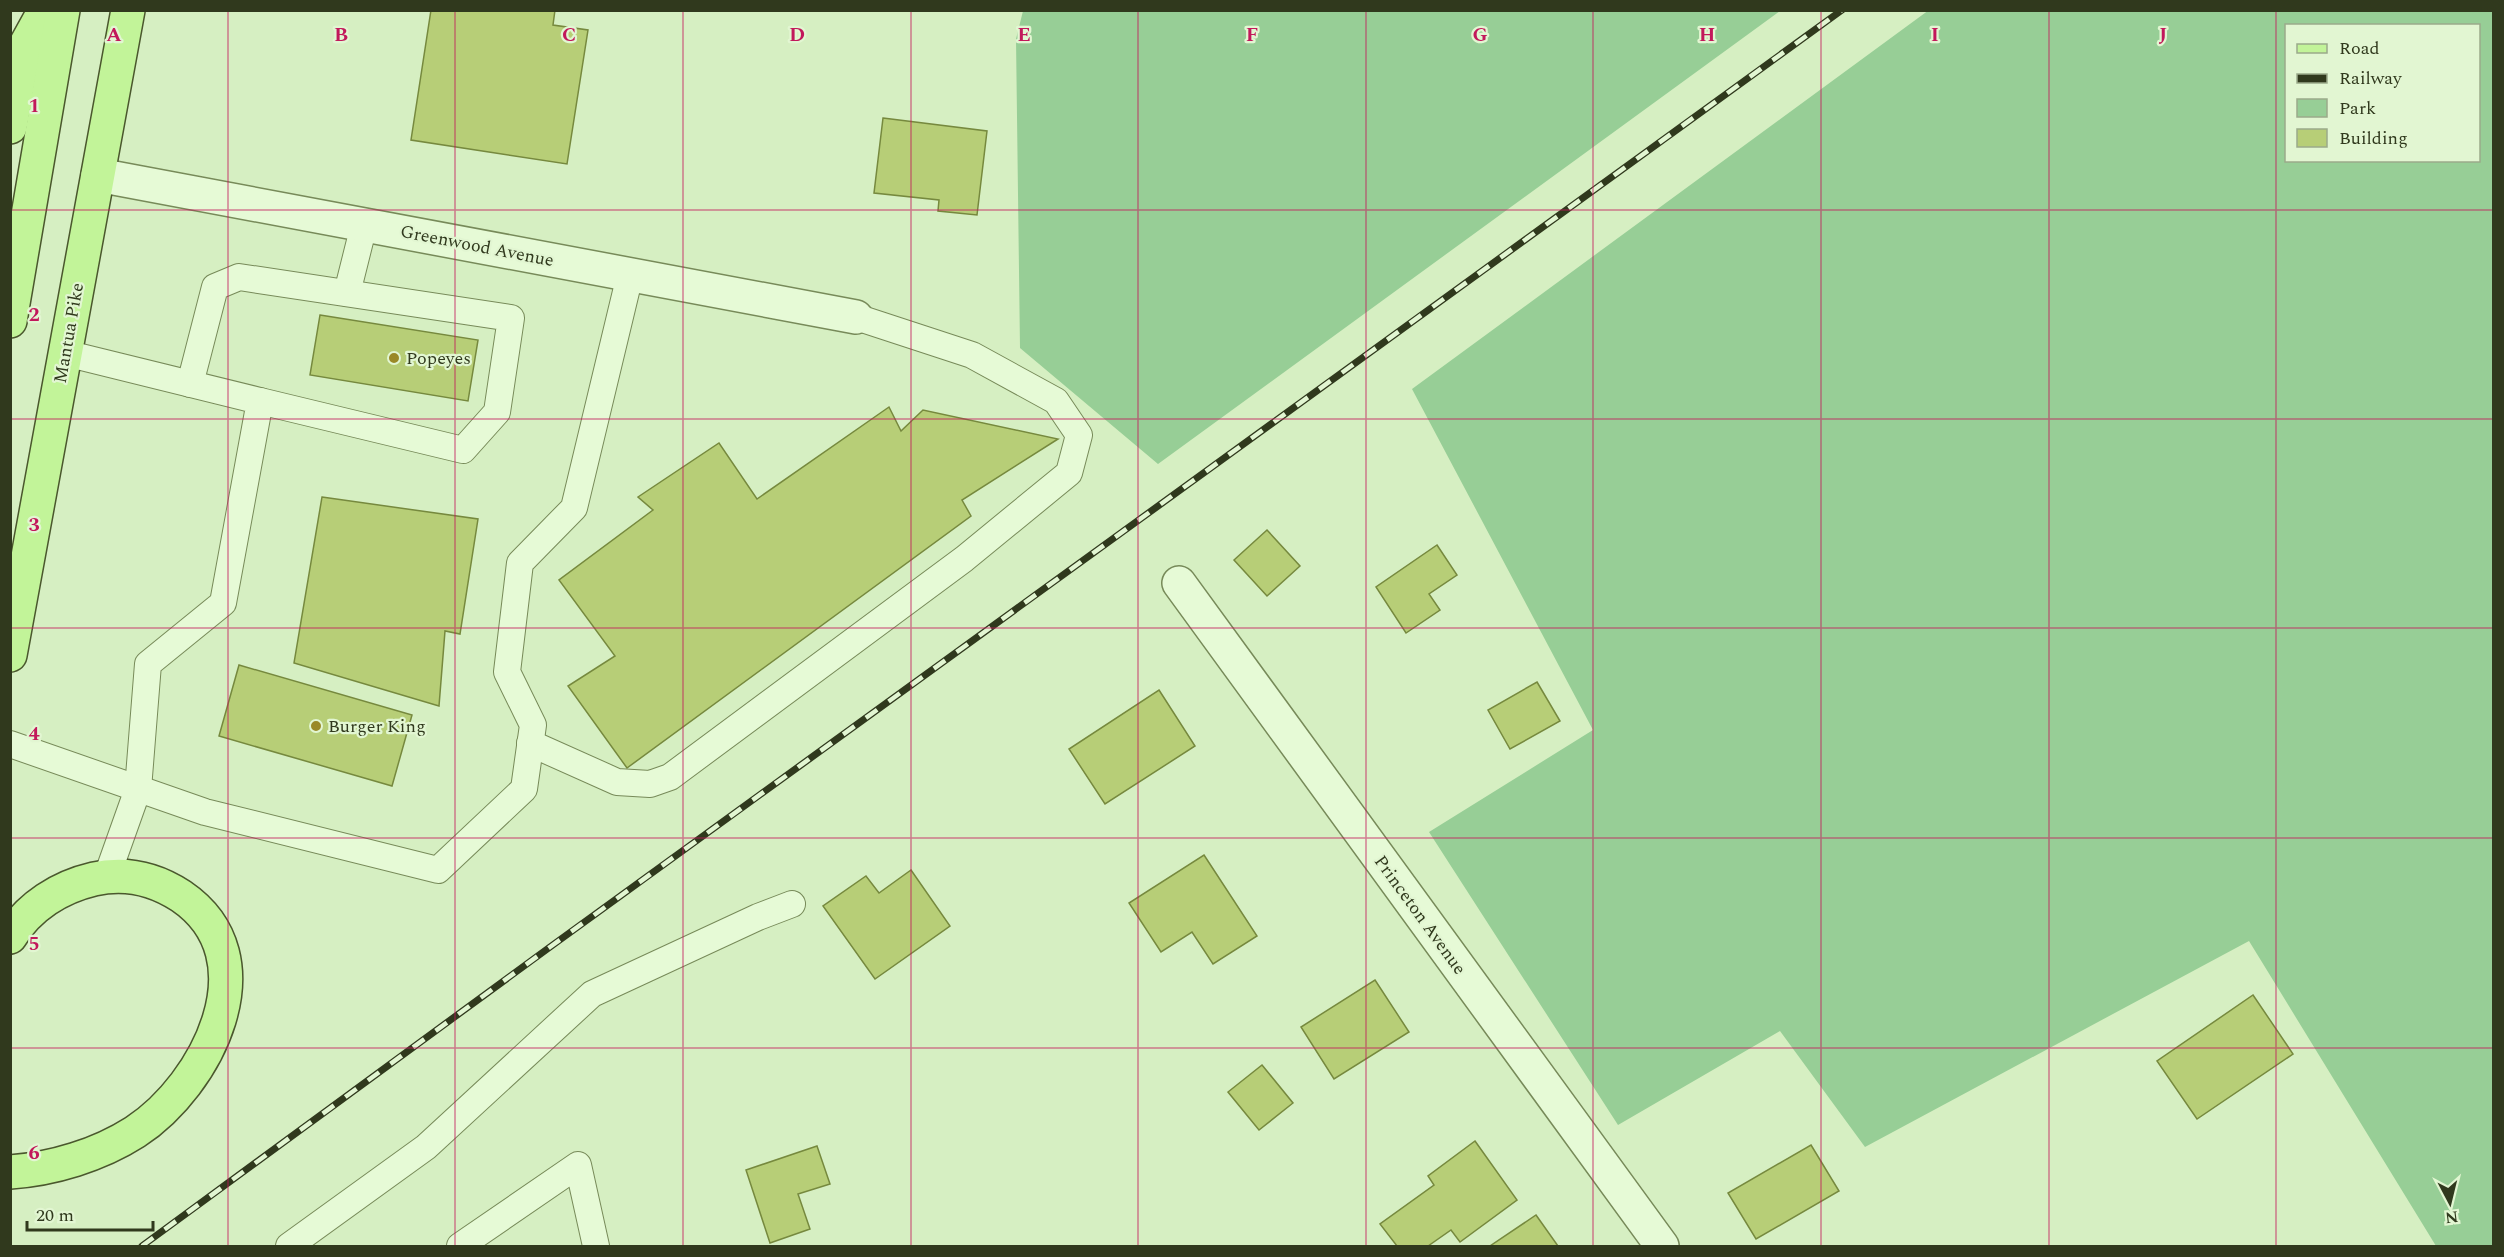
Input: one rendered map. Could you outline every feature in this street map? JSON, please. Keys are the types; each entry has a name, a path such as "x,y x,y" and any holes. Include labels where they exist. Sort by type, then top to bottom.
{"main road":[{"path":"10,127 24,48 45,10"},
{"path":"10,321 63,10"},
{"name":"Mantua Pike","path":"10,655 128,10"},
{"path":"10,937 30,912 53,894 80,883 107,876 130,876 151,881 190,902 205,918 216,937 226,974 222,1008 213,1037 184,1087 164,1110 134,1132 73,1160 43,1168 10,1172"}],"street":[{"name":"Greenwood Avenue","path":"98,175 856,317"},
{"name":"Princeton Avenue","path":"1179,583 1662,1246"}],"lane":[{"path":"347,293 364,225"},
{"path":"10,744 205,813 438,870 524,789 532,725 507,672 520,563 574,508 630,275"},
{"path":"65,353 190,384 463,450 497,412 511,318 239,277 215,287 190,384"},
{"path":"530,743 617,782 650,784 670,777 964,559 1069,473 1079,435 1056,401 972,356 856,317"},
{"path":"107,876 138,789 148,664 223,603 260,401"},
{"path":"288,1246 426,1147 592,994 758,917 792,904"},
{"path":"460,1246 578,1165 596,1246"}],"green space":[{"path":"1023,10 1780,11 1158,464 1020,348 1016,39"},
{"path":"1929,10 2493,11 2493,1246 2436,1246 2249,941 1865,1147 1780,1031 1618,1125 1429,832 1593,730 1412,389"}],"building":[{"path":"431,10 555,10 553,25 588,30 567,164 411,140"},
{"path":"883,118 987,131 977,215 938,211 939,200 874,193"},
{"name":"Popeyes","path":"320,315 478,340 468,401 310,375"},
{"path":"889,407 901,431 923,410 1058,439 962,500 971,516 627,768 568,686 615,656 559,580 653,510 638,497 719,443 757,499"},
{"path":"322,497 478,519 460,634 445,631 439,706 294,663"},
{"path":"1267,530 1300,566 1267,596 1234,560"},
{"path":"1437,545 1457,575 1429,594 1440,610 1406,633 1376,587"},
{"name":"Burger King","path":"239,665 412,715 392,786 219,736"},
{"path":"1537,682 1560,721 1510,749 1488,710"},
{"path":"1159,690 1195,746 1105,804 1069,749"},
{"path":"1204,855 1257,936 1213,964 1192,932 1161,952 1129,903"},
{"path":"911,870 950,926 875,979 823,906 866,876 879,893"},
{"path":"1375,980 1409,1032 1334,1079 1301,1027"},
{"path":"2253,995 2293,1054 2197,1119 2157,1061"},
{"path":"1262,1065 1293,1103 1259,1130 1228,1092"},
{"path":"1475,1141 1517,1200 1460,1242 1451,1230 1428,1246 1397,1246 1380,1224 1434,1185 1428,1176"},
{"path":"1811,1145 1839,1191 1756,1239 1728,1193"},
{"path":"817,1146 830,1184 798,1194 810,1229 770,1243 746,1170"},
{"path":"1536,1215 1558,1246 1490,1246"}],"railway":[{"path":"142,1246 550,947 1842,10"}],"place":[{"name":"Popeyes","path":"394,358"},
{"name":"Burger King","path":"316,726"}]}
